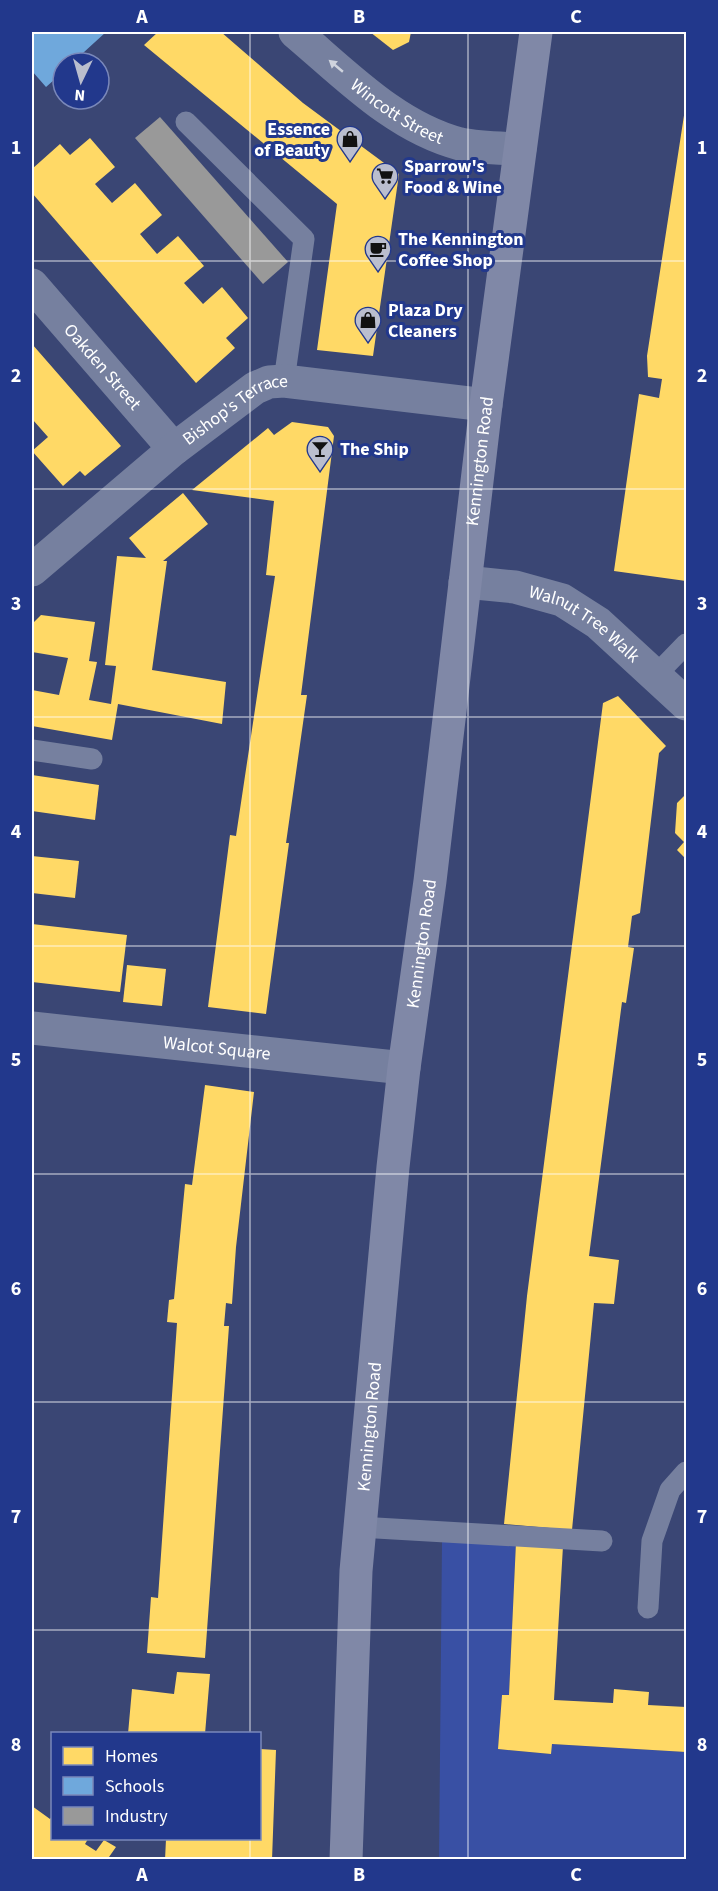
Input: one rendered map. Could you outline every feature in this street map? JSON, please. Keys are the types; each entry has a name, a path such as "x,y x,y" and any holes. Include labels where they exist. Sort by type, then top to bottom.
{"main road":[{"name":"Kennington Road","path":"346,1860 356,1571 404,1068 430,880 486,405 536,32"}],"street":[{"name":"Wincott Street","path":"295,32 377,100 410,123 440,138 464,145 520,150"},
{"name":"Oakden Street","path":"32,285 174,449"},
{"name":"Bishop's Terrace","path":"32,570 174,449 255,388 269,382 284,381 486,405"},
{"name":"Walnut Tree Walk","path":"465,582 514,587 562,600 598,623 676,690"},
{"name":"Walcot Square","path":"32,1028 404,1068"}],"lane":[{"path":"186,122 304,239 284,381"},
{"path":"676,690 687,644"},
{"path":"32,750 92,759"},
{"path":"648,1608 652,1541 670,1490 687,1472"},
{"path":"360,1527 602,1541"}],"shaded area":[{"path":"442,1542 516,1542 509,1695 502,1695 498,1749 550,1754 552,1744 686,1752 686,1859 439,1860"}],"building: Homes":[{"path":"158,32 221,32 303,103 399,174 373,356 317,350 337,204 144,45"},
{"path":"370,32 411,32 409,42 393,50"},
{"path":"685,109 686,581 614,571 639,394 659,398 662,379 648,377 647,356"},
{"path":"90,138 115,167 95,184 112,203 135,183 162,215 140,234 157,254 178,236 204,266 184,283 203,304 222,287 248,318 226,338 235,348 196,383 32,193 32,169 60,144 70,155"},
{"path":"32,344 121,446 85,476 80,471 63,486 32,451 48,437 33,420 32,422"},
{"path":"292,422 328,427 334,436 301,695 307,695 286,843 289,843 266,1014 208,1007 230,835 236,836 275,576 266,575 274,501 192,490 268,428 274,435"},
{"path":"183,493 208,524 163,561 167,561 152,670 226,682 222,724 118,704 112,740 32,726 32,690 59,695 68,658 32,652 32,624 41,615 95,622 89,661 97,662 89,700 111,704 116,666 105,665 117,556 146,558 129,538"},
{"path":"618,696 666,746 659,753 640,913 632,916 628,947 634,948 626,1003 622,1002 589,1256 619,1260 614,1304 594,1303 572,1530 504,1524 527,1296 603,703"},
{"path":"32,775 99,785 95,820 32,811"},
{"path":"686,794 686,859 677,850 684,842 675,833 677,803"},
{"path":"32,856 79,861 75,898 32,893"},
{"path":"32,924 127,935 120,992 32,982"},
{"path":"127,965 166,969 162,1006 123,1002"},
{"path":"205,1085 254,1092 236,1247 232,1304 226,1303 224,1326 229,1326 205,1658 147,1653 151,1597 158,1598 177,1323 167,1322 169,1300 174,1299 185,1184 192,1185"},
{"path":"516,1542 563,1546 554,1700 613,1703 614,1689 649,1692 648,1705 686,1707 686,1752 552,1744 551,1754 498,1749 502,1695 509,1695"},
{"path":"177,1672 210,1674 205,1732 128,1732 132,1689 174,1694"},
{"path":"261,1749 276,1750 272,1860 165,1860 166,1840 261,1840"},
{"path":"32,1806 50,1819 51,1818 51,1840 87,1840 85,1844 96,1851 104,1840 116,1847 109,1857 112,1860 32,1860"}],"building: Schools":[{"path":"32,32 106,32 85,51 51,51 51,83 46,87 32,71"}],"building: Industry":[{"path":"160,117 288,262 263,284 135,138"}],"place":[{"name":"Essence of Beauty","path":"350,162"},
{"name":"Sparrow's Food & Wine","path":"385,199"},
{"name":"The Kennington Coffee Shop","path":"378,272"},
{"name":"Plaza Dry Cleaners","path":"368,343"},
{"name":"The Ship","path":"320,472"}]}
